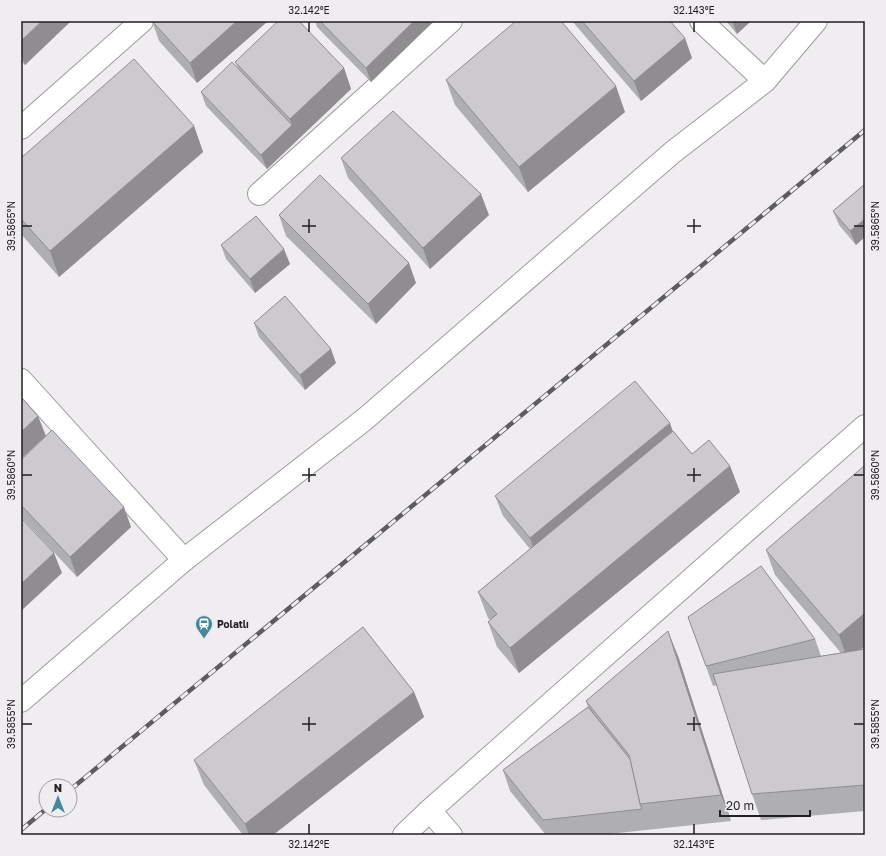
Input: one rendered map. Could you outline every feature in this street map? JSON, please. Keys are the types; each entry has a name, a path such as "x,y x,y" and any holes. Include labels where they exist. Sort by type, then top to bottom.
{"street":[{"path":"21,128 142,21"},
{"path":"259,194 451,21"},
{"path":"701,21 765,81"},
{"path":"21,701 184,560 365,419 673,152 765,81 816,21"},
{"path":"21,380 184,560"},
{"path":"404,835 429,811 865,426"},
{"path":"429,811 451,835"}],"building":[{"path":"21,21 42,21 21,41"},
{"path":"152,21 237,21 190,63"},
{"path":"278,21 299,21 344,68 290,119 235,62"},
{"path":"320,21 414,21 366,68"},
{"path":"516,21 561,21 616,86 519,167 446,80"},
{"path":"582,21 670,21 685,38 634,81"},
{"path":"134,59 194,126 50,251 21,219 21,158"},
{"path":"232,62 292,125 261,155 201,92"},
{"path":"393,111 481,194 423,248 341,158"},
{"path":"320,175 409,263 368,304 279,215"},
{"path":"865,184 865,219 850,231 833,211"},
{"path":"256,216 284,249 250,279 221,245"},
{"path":"285,296 331,349 300,375 254,323"},
{"path":"635,381 670,423 530,538 495,496"},
{"path":"21,397 38,416 21,432"},
{"path":"52,430 124,507 70,557 21,505 21,460"},
{"path":"673,431 692,454 709,440 730,466 510,648 488,622 497,614 478,592"},
{"path":"864,466 865,613 839,635 766,550"},
{"path":"21,518 54,553 21,584"},
{"path":"761,566 815,639 706,666 688,617"},
{"path":"363,627 414,692 245,824 194,760"},
{"path":"668,631 721,795 640,804 629,755 586,701"},
{"path":"865,649 865,785 752,794 713,674"},
{"path":"588,707 630,759 642,809 543,820 503,770"}],"railway":[{"path":"78,783 865,130"},
{"path":"21,830 38,816"}],"place":[{"name":"Polatlı","path":"204,639"}]}
